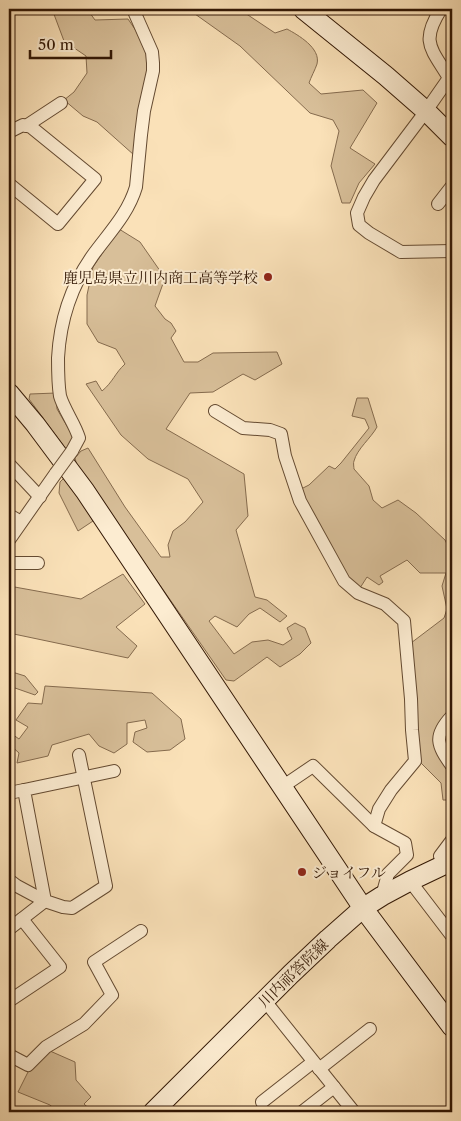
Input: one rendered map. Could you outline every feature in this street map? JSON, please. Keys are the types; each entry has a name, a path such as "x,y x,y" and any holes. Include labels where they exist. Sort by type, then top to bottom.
{"street":[{"path":"9,540 72,452 79,438 60,397 58,371 59,340 69,298 82,271 117,225 134,196 144,111 153,71 153,62 152,52 133,9"},
{"path":"303,9 386,76 452,137"},
{"path":"441,9 433,21 429,33 430,46 450,77 374,180 357,213 359,225 368,233 401,252 452,251"},
{"path":"26,126 62,103"},
{"path":"9,132 23,125 32,128 95,179 58,224 9,184"},
{"path":"438,204 452,186"},
{"path":"9,393 35,424 85,491 363,908 452,1027"},
{"path":"215,411 242,428 270,430 281,434 285,456 300,501 344,581 358,594 384,604 404,621 412,700 415,761 391,790 379,809 374,826"},
{"path":"9,464 40,497"},
{"path":"9,514 22,522"},
{"path":"9,564 38,563"},
{"path":"452,716 440,731 439,740 442,752 452,766"},
{"path":"9,880 45,901 72,908 106,886 79,754"},
{"path":"282,787 313,766 374,826 405,843 407,855 388,874 382,896"},
{"path":"9,793 114,771"},
{"path":"24,790 45,901"},
{"path":"448,863 440,856 452,840"},
{"name":"川内祁答院線","path":"153,1112 264,1001 363,908 410,881 448,863"},
{"path":"410,881 452,936"},
{"path":"9,929 45,901"},
{"path":"9,1001 60,968 22,919"},
{"path":"9,1055 28,1065 46,1047 84,1024 112,995 94,962 141,931"},
{"path":"264,1001 354,1112"},
{"path":"262,1102 370,1029"},
{"path":"302,1112 334,1087"}],"shaded area":[{"path":"52,9 87,9 95,20 128,19 143,41 149,62 134,155 97,122 83,116 64,100 74,92 87,73 86,56 64,41"},
{"path":"188,9 239,9 275,33 287,29 308,43 316,53 317,64 309,83 321,94 363,90 377,103 350,148 375,164 359,183 350,203 342,203 331,166 339,131 333,120 310,113 240,46"},
{"path":"119,229 140,242 165,278 155,306 176,331 171,338 184,362 198,362 213,353 277,352 282,364 255,380 243,374 213,392 190,393 166,429 244,474 248,516 236,530 255,597 267,600 287,616 280,622 260,608 249,614 237,627 215,616 209,621 234,654 252,642 268,640 283,645 292,639 287,628 295,623 305,628 311,643 300,654 280,667 267,657 234,681 226,680 77,466 75,458 81,451 88,448 125,507 161,557 170,557 168,545 173,531 185,522 203,502 188,479 148,459 121,435 86,384 96,381 102,391 125,364 116,349 98,342 87,324 87,295 93,267"},
{"path":"56,393 57,409 74,438 66,449 29,399 30,394"},
{"path":"357,398 368,398 377,427 356,457 354,469 369,486 373,500 382,508 398,500 416,513 445,540 452,554 452,708 442,719 438,754 452,773 452,803 450,800 443,800 441,783 421,763 416,729 411,643 444,618 447,609 442,586 446,573 420,573 407,560 380,576 383,582 379,585 367,577 360,588 350,580 306,504 301,489 309,485 329,466 335,469 369,428 365,419 352,416"},
{"path":"67,475 93,521 78,531 59,493 60,482"},
{"path":"123,574 145,604 116,627 137,646 128,658 9,633 9,586 81,599"},
{"path":"9,671 25,676 38,692 35,695 15,688 9,694"},
{"path":"45,686 152,693 181,719 185,739 170,750 147,752 133,742 135,732 147,728 145,720 127,723 127,744 114,753 99,746 89,734 52,745 48,756 17,763 19,753 9,744 9,732 19,739 28,727 16,720 28,703 42,704"},
{"path":"50,1051 75,1062 76,1080 91,1097 84,1104 93,1112 58,1112 50,1105 18,1092 28,1072"}],"place":[{"name":"鹿児島県立川内商工高等学校","path":"268,277"},
{"name":"ジョイフル","path":"302,872"}]}
